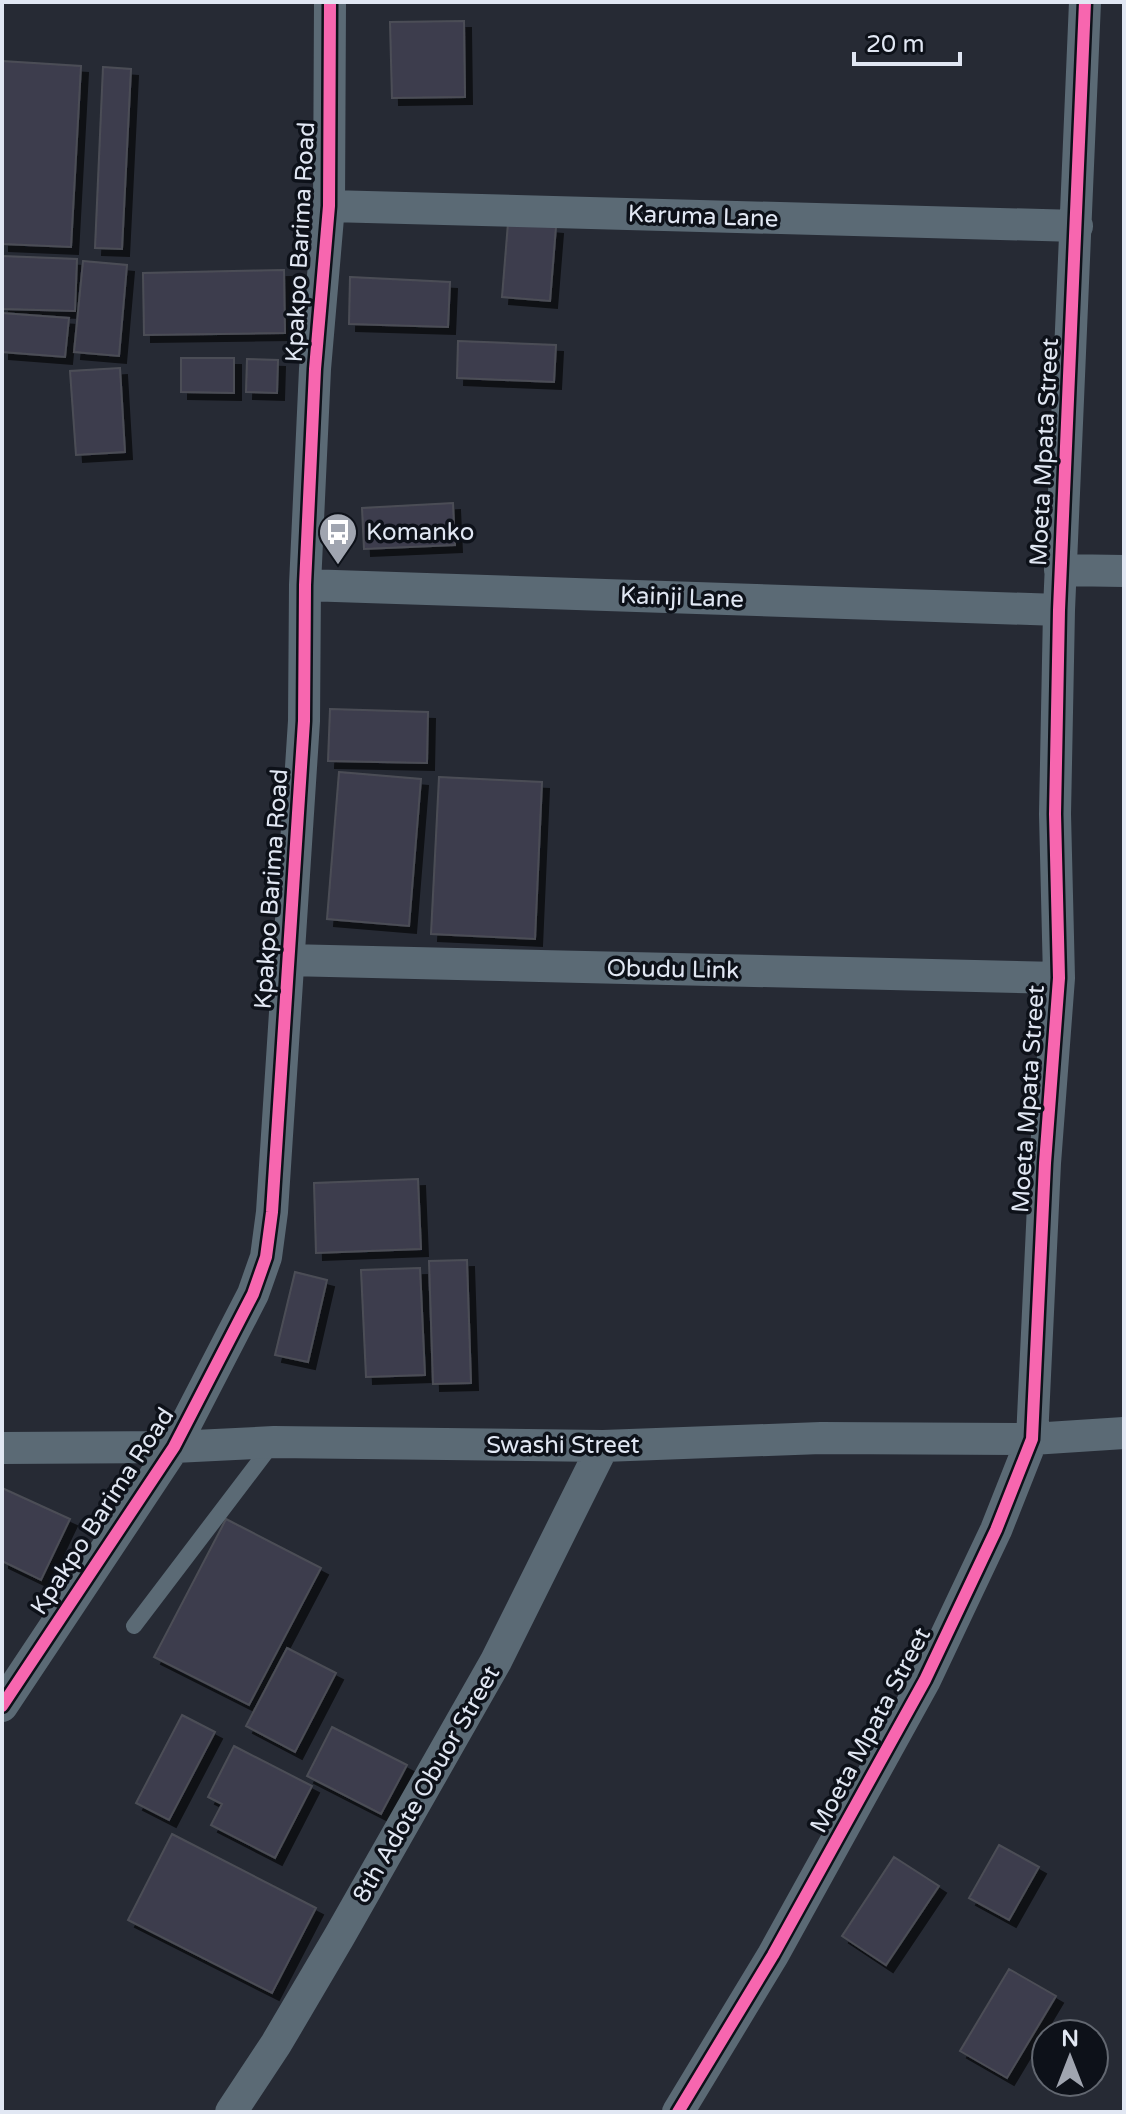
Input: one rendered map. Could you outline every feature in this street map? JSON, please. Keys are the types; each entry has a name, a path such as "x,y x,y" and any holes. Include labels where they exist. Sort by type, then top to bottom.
{"street":[{"name":"Kpakpo Barima Road","path":"2,1706 174,1447 253,1294 266,1257 272,1212 304,721 305,585 315,369 329,206 330,2"},
{"name":"Moeta Mpata Street","path":"678,2112 773,1955 925,1680 996,1530 1032,1439 1045,1163 1059,978 1055,814 1060,570 1085,2"},
{"name":"Karuma Lane","path":"329,206 1077,226"},
{"path":"1060,570 1124,571"},
{"name":"Kainji Lane","path":"305,585 1059,610"},
{"name":"Obudu Link","path":"287,960 1059,978"},
{"name":"Swashi Street","path":"2,1448 174,1447 274,1442 603,1446 821,1438 1032,1439 1124,1433"},
{"name":"8th Adote Obuor Street","path":"231,2112 276,2044 496,1661 603,1446"}],"lane":[{"path":"134,1626 274,1442"}],"building":[{"path":"464,21 465,97 392,98 390,22"},
{"path":"2,61 81,66 71,247 2,244"},
{"path":"103,67 131,69 122,249 95,248"},
{"path":"508,223 556,227 550,301 502,297"},
{"path":"2,256 77,259 75,311 2,309"},
{"path":"83,261 127,265 119,356 74,352"},
{"path":"284,270 285,333 144,335 143,273"},
{"path":"350,277 450,282 448,327 349,324"},
{"path":"2,313 69,318 65,357 2,352"},
{"path":"458,341 556,345 554,382 457,378"},
{"path":"181,358 234,358 234,393 181,392"},
{"path":"247,359 278,360 277,393 246,392"},
{"path":"120,368 125,452 76,455 70,371"},
{"path":"453,503 455,545 364,549 362,508"},
{"path":"330,709 428,712 427,763 328,761"},
{"path":"339,772 421,779 409,926 327,919"},
{"path":"439,777 542,782 535,939 431,934"},
{"path":"418,1179 421,1249 316,1253 314,1183"},
{"path":"467,1260 471,1383 433,1384 429,1261"},
{"path":"420,1268 425,1375 366,1377 361,1270"},
{"path":"295,1272 327,1280 308,1362 275,1355"},
{"path":"2,1488 70,1519 41,1580 2,1561"},
{"path":"226,1519 321,1568 249,1705 154,1657"},
{"path":"287,1648 336,1673 295,1752 246,1726"},
{"path":"182,1715 215,1732 169,1820 136,1803"},
{"path":"332,1727 407,1765 381,1814 307,1776"},
{"path":"234,1746 312,1786 275,1858 211,1825 222,1804 208,1797"},
{"path":"172,1834 316,1908 272,1993 128,1920"},
{"path":"999,1845 1039,1867 1009,1920 969,1898"},
{"path":"894,1857 939,1886 886,1965 842,1936"},
{"path":"1009,1969 1056,1996 1043,2018 1030,2018 1030,2040 1007,2078 960,2051"}],"cycle path":[{"path":"2,1706 174,1447 253,1294 266,1257 272,1212 304,721 305,585 315,369 329,206 330,2"},
{"path":"678,2112 773,1955 925,1680 996,1530 1032,1439 1045,1163 1059,978 1055,814 1059,610 1085,2"}],"place":[{"name":"Komanko","path":"338,566"}]}
